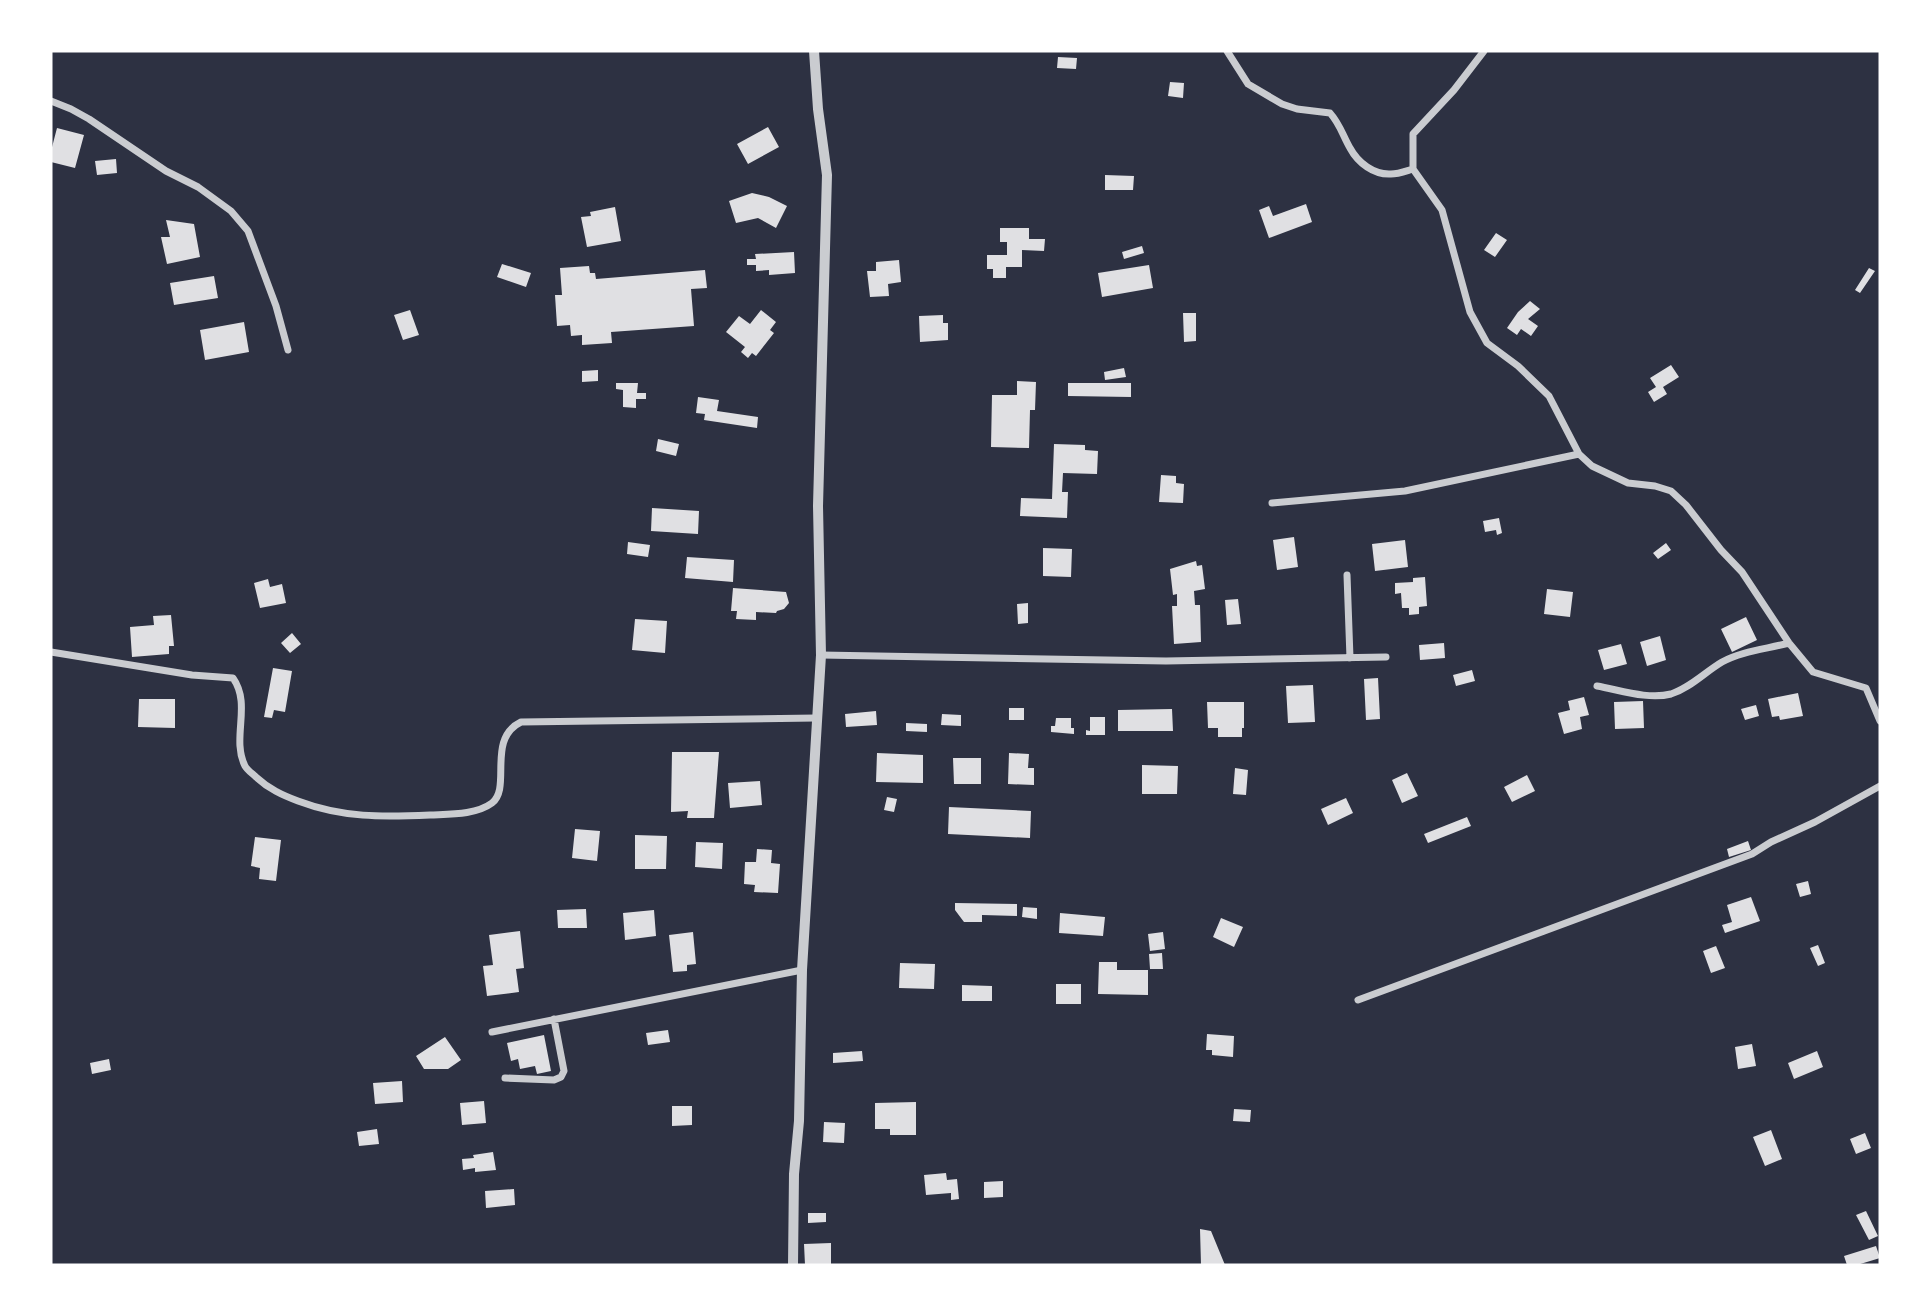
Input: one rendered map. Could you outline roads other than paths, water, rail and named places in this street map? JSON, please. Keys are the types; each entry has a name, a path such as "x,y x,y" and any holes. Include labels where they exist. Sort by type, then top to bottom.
{"street":[{"path":"793,1265 802,970 821,655 818,506 827,174 818,109 814,51"},
{"path":"1227,51 1248,84 1282,104 1297,109 1331,113 1339,122 1350,148 1360,162 1378,173 1392,174 1413,169"},
{"path":"1484,51 1454,90 1413,134 1413,169 1442,210 1470,312 1487,344 1518,366 1549,396 1579,454 1592,466 1628,484 1655,486 1671,491 1686,505 1742,572 1789,643 1813,672 1866,688 1880,721"},
{"path":"51,101 71,108 89,119 166,172 198,187 231,211 248,231 276,306 288,350"},
{"path":"1272,503 1405,492 1579,454"},
{"path":"1348,575 1350,658"},
{"path":"1597,686 1654,696 1671,694 1722,662 1741,654 1789,643"},
{"path":"51,652 192,676 233,678 240,687 240,736 245,767 278,794 321,810 343,814 438,814 472,811 493,803 498,797 500,762 506,736 512,726 521,722 816,719"},
{"path":"821,655 1166,661 1386,657"},
{"path":"1358,1000 1752,854 1880,786"},
{"path":"492,1032 802,970"},
{"path":"505,1079 554,1080 561,1077 564,1071 554,1019"}]}
